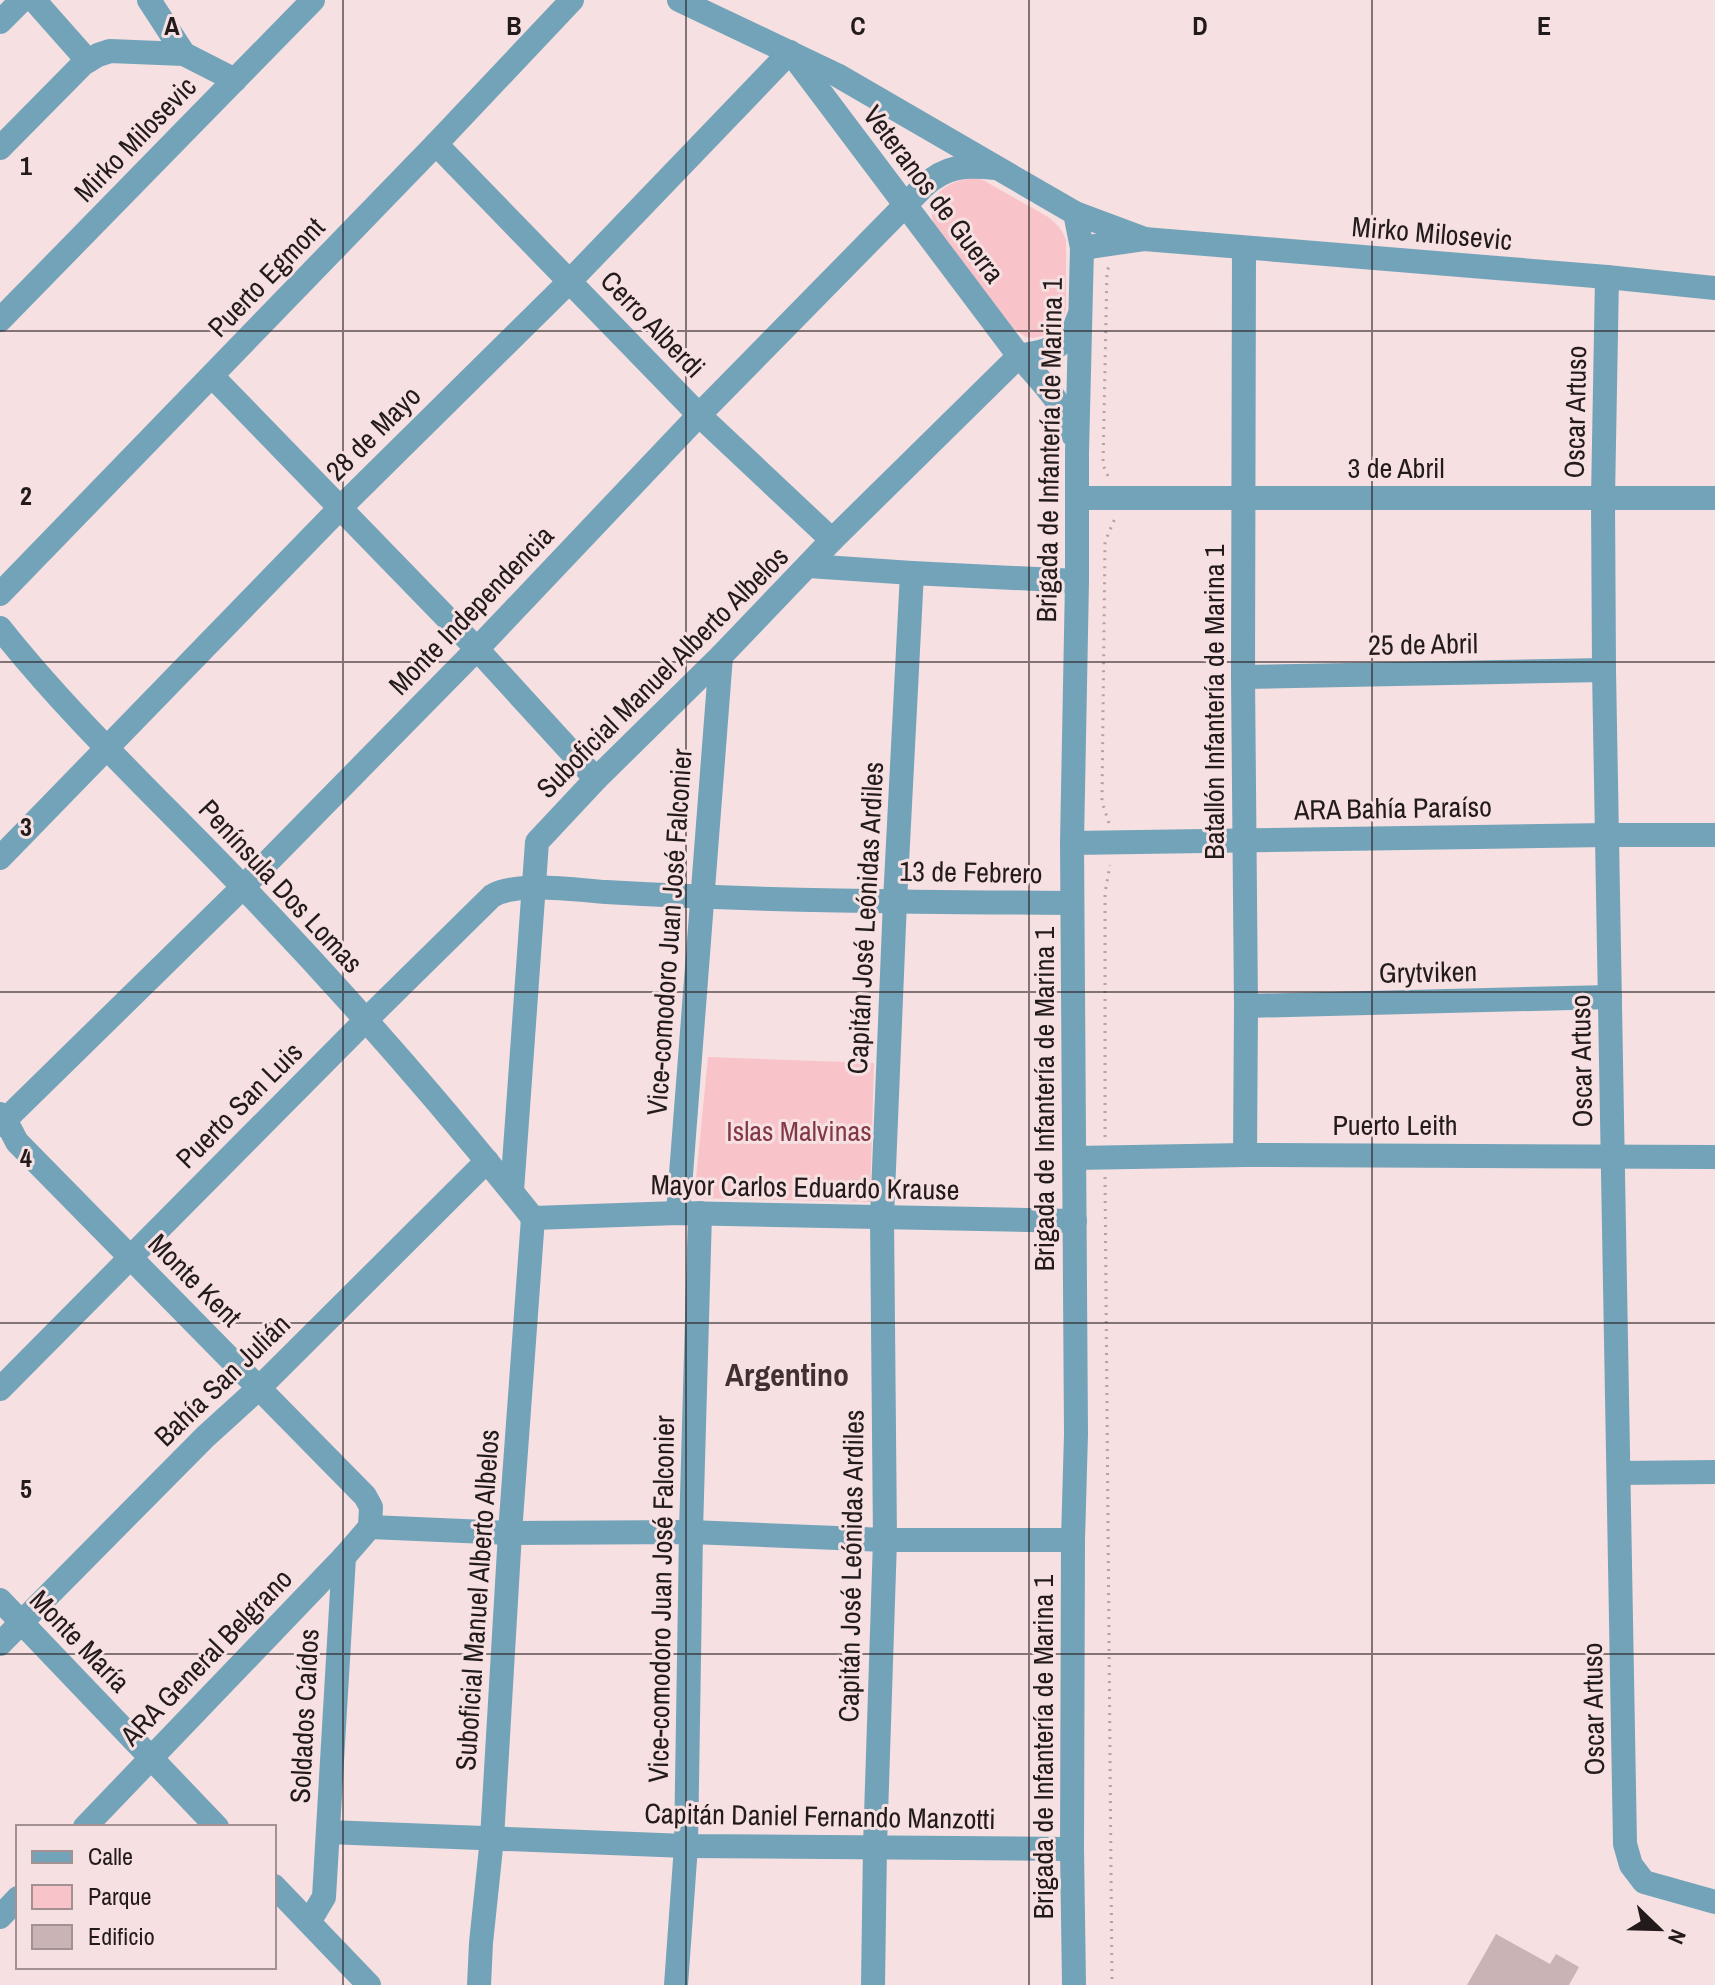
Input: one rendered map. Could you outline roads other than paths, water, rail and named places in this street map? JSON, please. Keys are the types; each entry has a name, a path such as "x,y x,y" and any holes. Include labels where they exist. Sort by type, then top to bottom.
{"street":[{"path":"0,22 22,0"},
{"path":"34,0 88,61"},
{"path":"149,0 184,54"},
{"name":"Mirko Milosevic","path":"0,320 313,0"},
{"name":"Puerto Egmont","path":"0,594 572,0"},
{"name":"Mirko Milosevic","path":"679,0 837,75 1075,213 1144,239"},
{"path":"0,148 83,64 110,51 184,54 235,80"},
{"name":"Veteranos de Guerra","path":"790,52 1019,356 1066,413 1077,453"},
{"name":"28 de Mayo","path":"0,858 340,508 570,281 790,52"},
{"name":"Cerro Alberdi","path":"436,144 699,415 832,540"},
{"name":"Monte Independencia","path":"2,1119 243,887 477,649 699,415 933,178 948,170 975,165 996,168"},
{"name":"Brigada de Infantería de Marina 1","path":"1074,1985 1073,1540 1076,1434 1072,843 1082,248 1075,213"},
{"name":"Mirko Milosevic","path":"1082,248 1144,239 1715,288"},
{"name":"Batallón Infantería de Marina 1","path":"1244,248 1245,1155"},
{"name":"Oscar Artuso","path":"1607,277 1604,670 1625,1844 1631,1865 1644,1882 1715,1902"},
{"path":"1019,356 1064,344 1081,313"},
{"name":"Suboficial Manuel Alberto Albelos","path":"512,1191 537,842 832,540 1019,356"},
{"path":"212,376 477,649 596,779"},
{"name":"3 de Abril","path":"1077,498 1715,498"},
{"path":"809,566 1077,581"},
{"name":"Capitán José Leónidas Ardiles","path":"873,1985 885,1540 882,1217 912,573"},
{"name":"Península Dos Lomas","path":"0,628 27,663 366,1020 533,1218"},
{"name":"Vice-comodoro Juan José Falconier","path":"676,1985 686,1846 691,1532 689,1213 702,898 721,656"},
{"name":"25 de Abril","path":"1243,677 1604,670"},
{"name":"ARA Bahía Paraíso","path":"1072,843 1715,835"},
{"name":"13 de Febrero","path":"533,888 702,898 1072,903"},
{"name":"Puerto San Luis","path":"0,1389 492,896 501,891 533,888"},
{"name":"Grytviken","path":"1246,1006 1610,997"},
{"name":"Monte Kent","path":"2,1119 17,1142 365,1496 371,1507 370,1527"},
{"name":"Puerto Leith","path":"1075,1158 1245,1155 1715,1157"},
{"name":"Bahía San Julián","path":"0,1644 205,1437 259,1388 487,1161"},
{"name":"Mayor Carlos Eduardo Krause","path":"533,1218 689,1213 1075,1221"},
{"name":"Suboficial Manuel Alberto Albelos","path":"479,1985 492,1838 533,1218"},
{"path":"1619,1473 1715,1472"},
{"path":"370,1527 510,1533 691,1532 885,1540 1073,1540"},
{"name":"ARA General Belgrano","path":"87,1825 370,1527"},
{"name":"Soldados Caídos","path":"309,1922 324,1897 344,1557"},
{"name":"Monte María","path":"0,1600 215,1825"},
{"name":"Capitán Daniel Fernando Manzotti","path":"328,1832 686,1846 1072,1849"},
{"path":"276,1888 369,1985"},
{"path":"0,1917 16,1900"}],"district":[{"name":"Argentino","path":"787,1374"}],"park label":[{"name":"Islas Malvinas","path":"799,1131"}]}
